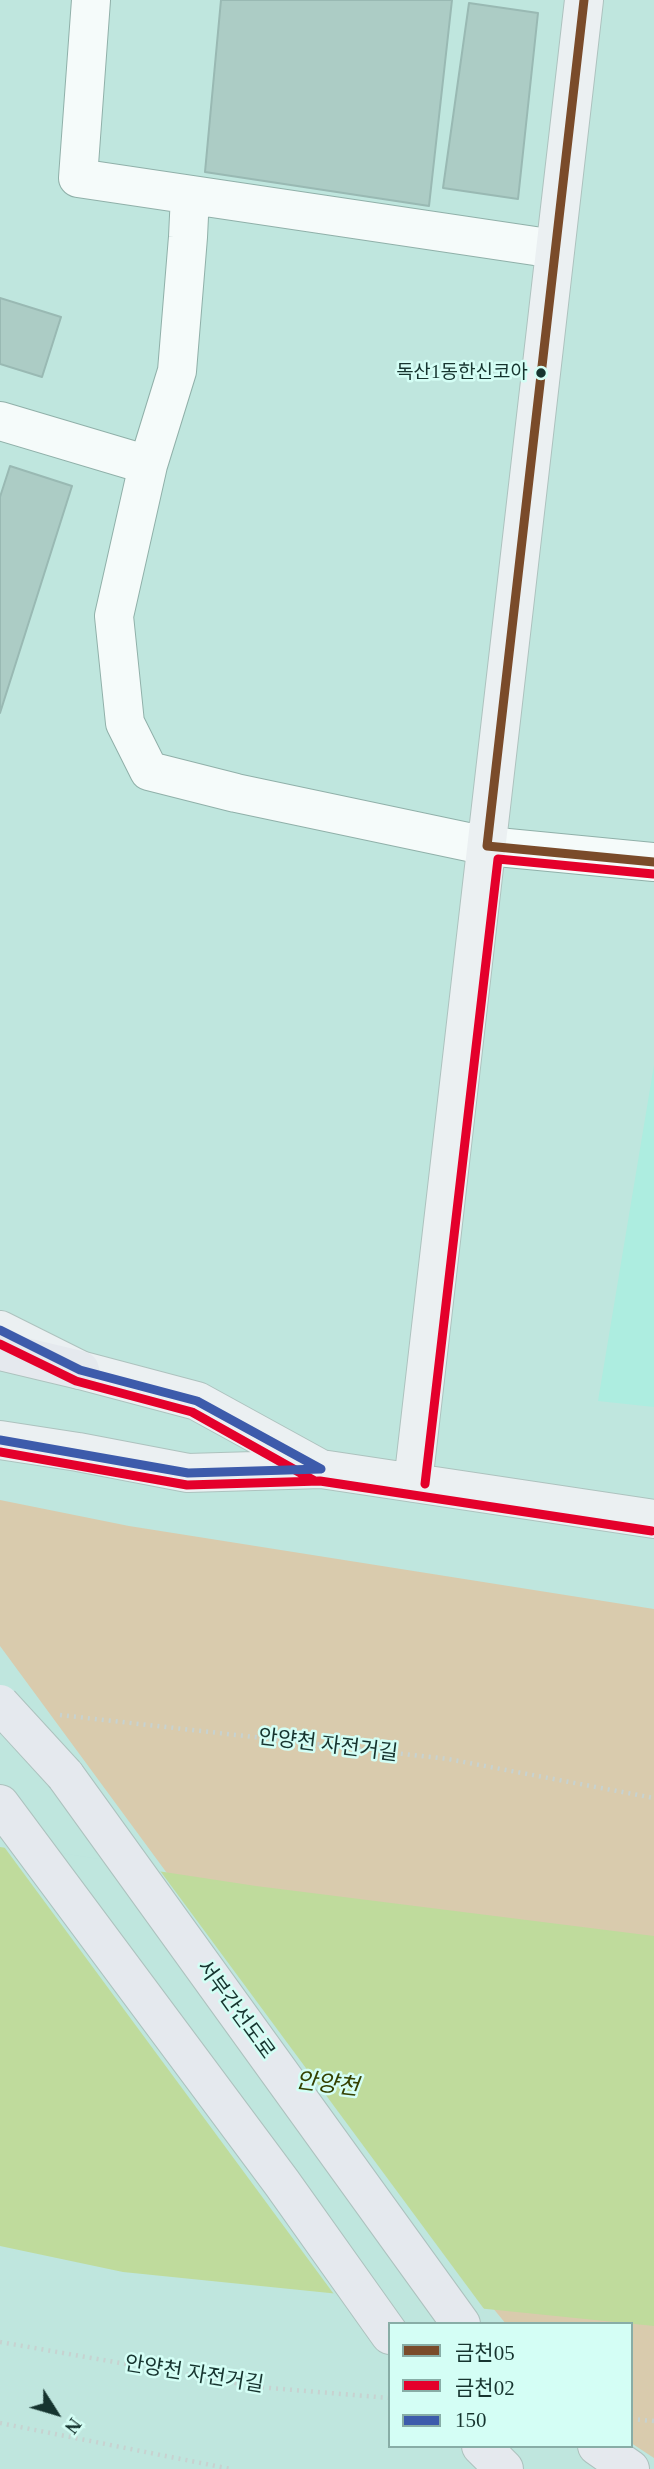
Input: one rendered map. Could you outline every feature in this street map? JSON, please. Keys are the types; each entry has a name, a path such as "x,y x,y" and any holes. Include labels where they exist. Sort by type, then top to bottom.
{"highway":[{"path":"0,1351 80,1370"},
{"name":"서부간선도로","path":"0,1704 65,1775 460,2322"},
{"path":"0,1804 282,2183 388,2332"},
{"path":"483,2448 504,2469"},
{"path":"600,2448 630,2469"}],"main road":[{"path":"412,1483 584,0"},
{"path":"0,1330 80,1370 197,1401 321,1469"},
{"path":"0,1423 78,1452"},
{"path":"0,1440 188,1474 321,1469 654,1519"}],"street":[{"path":"91,0 78,178 555,249"},
{"path":"190,195 177,371 148,465 114,616 125,723 149,771 236,793 487,846 654,862"},
{"path":"0,421 148,465"}],"path":[{"name":"안양천 자전거길","path":"54,1714 448,1759 654,1798"},
{"name":"안양천 자전거길","path":"0,2342 258,2387 388,2398"},
{"path":"633,2419 654,2421"},
{"path":"0,2423 231,2469"}],"shaded area":[{"path":"654,1065 654,1407 598,1401"},
{"path":"0,1500 129,1526 654,1609 654,2458 633,2444 633,2322 504,2322 433,2235 0,1646"}],"water":[{"name":"안양천","path":"0,1847 256,1886 654,1936 654,2326 123,2272 0,2246"}],"pier":[{"path":"2,1844 158,1868 487,2313 336,2297"}],"building":[{"path":"221,0 452,0 429,206 205,172"},
{"path":"469,3 538,13 518,199 443,188"},
{"path":"0,298 61,317 42,377 0,364"},
{"path":"10,466 72,486 0,713 0,497"}],"transit line":[{"name":"금천05","path":"487,846 584,0"},
{"name":"금천05","path":"487,846 654,862"},
{"name":"금천02","path":"425,1484 498,859 653,874"},
{"name":"150","path":"0,1330 80,1370 197,1401 321,1469"},
{"name":"금천02","path":"0,1344 76,1381 192,1412 313,1480"},
{"name":"150","path":"0,1440 188,1473 321,1469"},
{"name":"금천02","path":"0,1452 187,1485 320,1481 652,1531"}],"place":[{"name":"독산1동한신코아","path":"541,373"}]}
